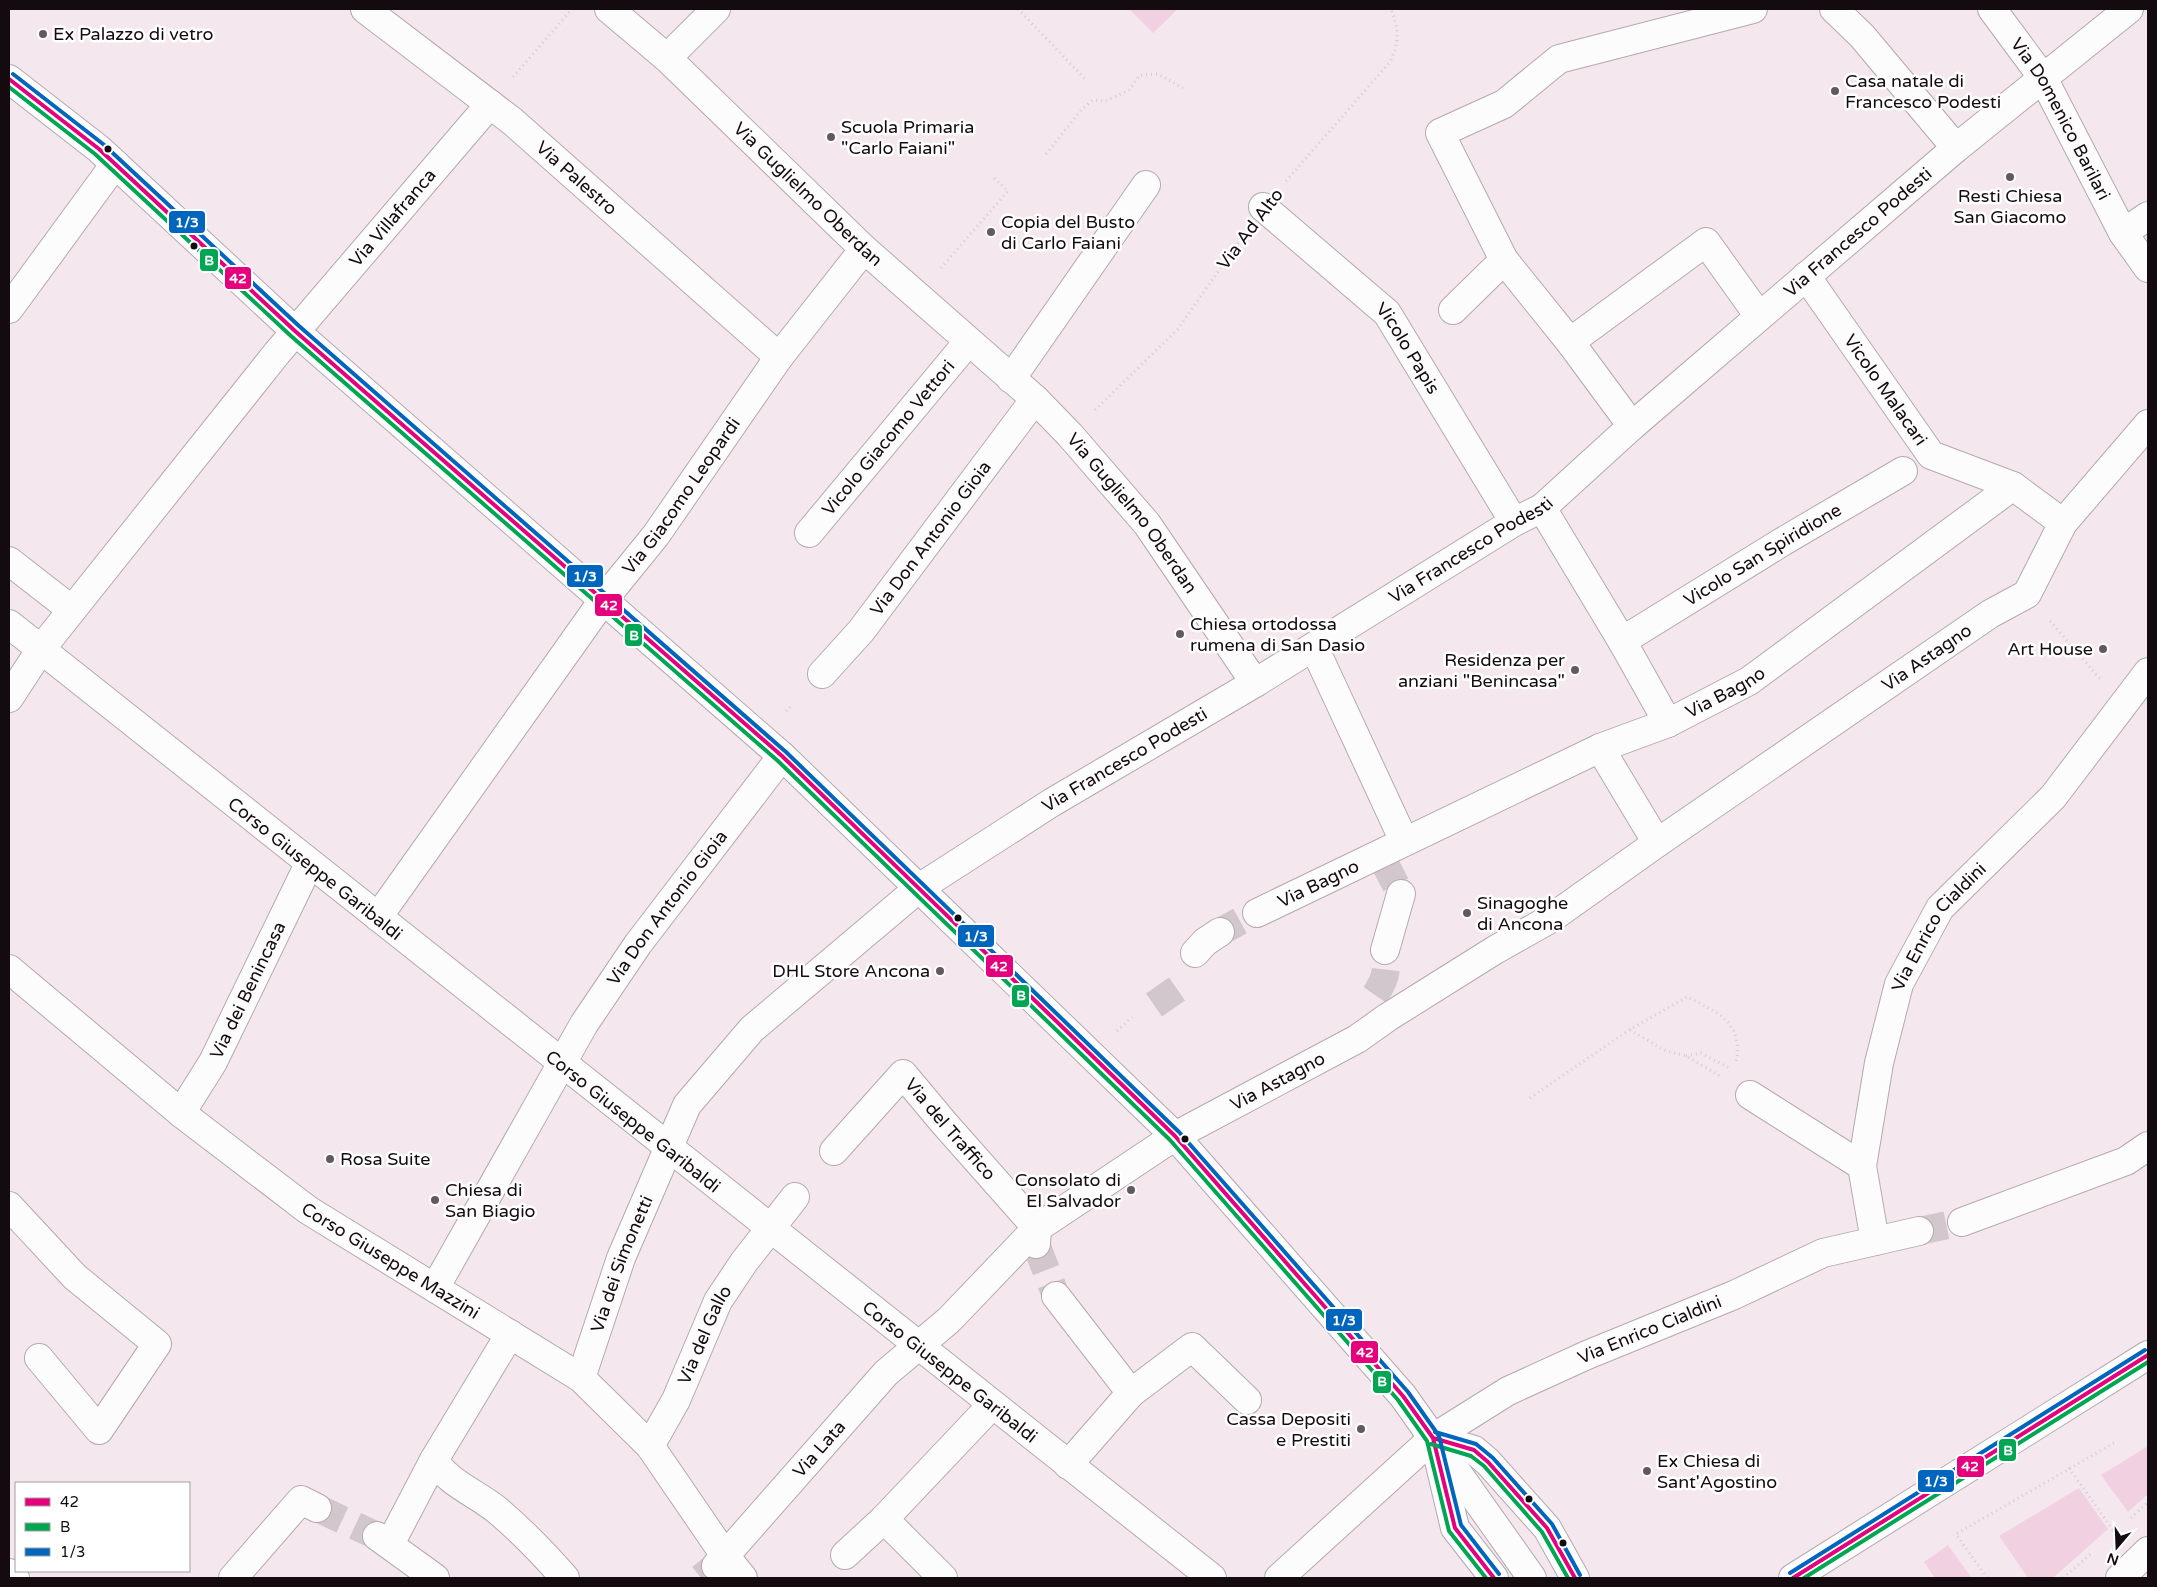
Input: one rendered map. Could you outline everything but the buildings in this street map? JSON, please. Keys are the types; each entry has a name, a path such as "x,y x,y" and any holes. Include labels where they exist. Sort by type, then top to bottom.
{"street":[{"name":"Via Palestro","path":"365,9 490,104 779,357"},
{"name":"Via Guglielmo Oberdan","path":"609,9 667,58 864,248 1035,400 1070,435 1147,524 1255,682"},
{"path":"667,58 716,9"},
{"path":"1632,426 1570,342 1504,260 1440,133 1504,104 1559,59 1753,9"},
{"path":"1834,9 1862,36 1956,148"},
{"name":"Via Domenico Barilari","path":"1992,9 2042,78 2123,233 2148,268"},
{"name":"Via Francesco Podesti","path":"668,1151 687,1105 752,1029 919,888 1051,803 1255,682 1514,522 1542,508 1758,316 1956,148 2129,9"},
{"path":"9,79 107,157 295,331 782,756 1175,1136 1402,1396 1532,1578"},
{"name":"Via Villafranca","path":"9,698 48,655 72,610 295,331 490,104"},
{"path":"9,310 107,157"},
{"path":"1011,379 1146,185"},
{"name":"Vicolo Papis","path":"1263,207 1387,313 1514,522"},
{"path":"2123,233 2148,216"},
{"path":"1570,342 1706,242 1758,316"},
{"name":"Via Giacomo Leopardi","path":"378,917 604,599 656,535 779,357 864,248"},
{"path":"1453,310 1504,260"},
{"name":"Vicolo Malacari","path":"1806,276 1918,463 2013,486 2063,523"},
{"name":"Vicolo Giacomo Vettori","path":"809,533 968,342"},
{"name":"Via Don Antonio Gioia","path":"822,674 861,631 1035,400"},
{"path":"2027,594 2063,523 2148,424"},
{"name":"Vicolo San Spiridione","path":"1622,641 1782,542 1918,463"},
{"name":"Via Bagno","path":"1257,913 1381,857 1404,841 1600,748 1668,723 1749,681 2013,486"},
{"path":"1542,508 1622,641 1668,723"},
{"path":"9,562 72,610"},
{"name":"Via Astagno","path":"918,1345 948,1320 1037,1236 1175,1136 1357,1039 1388,1017 1495,950 1550,920 1657,843 1990,614 2027,594"},
{"name":"Corso Giuseppe Garibaldi","path":"9,624 378,917 560,1066 918,1345 991,1406 1212,1578"},
{"path":"1314,646 1404,841"},
{"name":"Via Enrico Cialdini","path":"1875,1242 1862,1166 1879,1063 1899,984 1940,908 2053,797 2148,672"},
{"path":"1600,748 1657,843"},
{"name":"Via Don Antonio Gioia","path":"435,1288 584,1024 638,944 782,756"},
{"name":"Via dei Benincasa","path":"181,1113 212,1062 309,864"},
{"path":"1385,950 1401,894"},
{"path":"1195,953 1205,942 1220,932"},
{"name":"Corso Giuseppe Mazzini","path":"9,969 181,1113 308,1210 581,1378 650,1446 721,1561 743,1578"},
{"name":"Via del Traffico","path":"834,1151 904,1074 1037,1236"},
{"path":"1750,1095 1862,1166"},
{"path":"1962,1222 2126,1161 2148,1146"},
{"name":"Via dei Simonetti","path":"581,1378 621,1258 668,1151"},
{"path":"769,1230 795,1197"},
{"path":"9,1206 75,1277 157,1344 99,1430 39,1358"},
{"name":"Via del Gallo","path":"650,1446 676,1400 718,1301 769,1230"},
{"name":"Via Enrico Cialdini","path":"1279,1578 1433,1438 1508,1392 1587,1355 1734,1295 1823,1253 1919,1231"},
{"path":"1056,1296 1131,1393"},
{"path":"435,1578 384,1540 510,1334"},
{"name":"Via Lata","path":"721,1561 886,1373 918,1345"},
{"path":"1068,1465 1131,1393 1192,1347 1247,1400"},
{"path":"1793,1578 2148,1355"},
{"path":"845,1555 884,1520 991,1406"},
{"path":"1433,1438 1455,1528 1494,1578"},
{"path":"1433,1438 1474,1450 1488,1462 1547,1528 1575,1578"},
{"path":"434,1460 442,1472 495,1509 538,1547 565,1578"},
{"path":"233,1578 301,1500 317,1508"},
{"path":"884,1520 943,1578"},
{"path":"2120,1578 2148,1551"},
{"path":"9,1573 15,1578"}],"path":[{"path":"490,104 572,9"},
{"path":"1018,9 1086,80"},
{"name":"Via Ad Alto","path":"1070,435 1178,329 1263,207 1390,62 1398,46 1398,28 1391,9"},
{"path":"1046,154 1093,100 1106,101 1129,90 1140,75 1158,74 1183,88"},
{"path":"917,296 1008,191 994,178"},
{"path":"2027,594 2123,706"},
{"path":"1530,1098 1629,1030 1687,997 1717,1011 1733,1027 1738,1052 1735,1072 1701,1053 1686,1056"},
{"path":"1629,1030 1666,1051 1686,1056 1717,1074"},
{"path":"1987,1578 1956,1534 2114,1443"},
{"path":"2069,1468 2115,1533"}],"shaded area":[{"path":"1129,9 1178,9 1153,33"},
{"path":"2148,1446 2148,1494 2128,1512 2101,1475"},
{"path":"2079,1488 2108,1529 2053,1578 2028,1578 1999,1536"},
{"path":"1948,1545 1971,1577 1935,1578 1924,1562"}],"tunnel":[{"path":"1383,860 1397,887"},
{"path":"1220,932 1240,921"},
{"path":"1375,995 1382,984 1385,974 1385,950"},
{"path":"1154,1005 1187,982"},
{"path":"1919,1231 1962,1222"},
{"path":"1036,1244 1056,1296"},
{"path":"317,1508 377,1536"},
{"path":"701,1578 716,1566"}],"transit line":[{"name":"1/3","path":"13,74 103,144 299,326 786,752 1179,1132 1408,1392 1439,1436 1461,1525 1499,1574"},
{"name":"42","path":"9,79 99,149 295,331 782,756 1175,1136 1403,1396 1433,1438 1455,1528 1494,1578"},
{"name":"B","path":"9,87 95,154 291,336 778,761 1170,1140 1398,1400 1427,1441 1449,1531 1486,1578"},
{"name":"1/3","path":"1790,1573 2145,1350"},
{"name":"42","path":"1793,1578 2148,1355"},
{"name":"B","path":"1804,1578 2148,1362"},
{"name":"1/3","path":"1435,1432 1476,1444 1493,1458 1552,1524 1580,1575"},
{"name":"42","path":"1433,1438 1474,1450 1488,1462 1547,1528 1575,1578"},
{"name":"B","path":"1431,1444 1471,1456 1484,1466 1542,1532 1568,1578"}],"place":[{"name":"Ex Palazzo di vetro","path":"43,34"},
{"name":"Casa natale di Francesco Podesti","path":"1835,91"},
{"name":"Scuola Primaria \"Carlo Faiani\"","path":"831,137"},
{"name":"Resti Chiesa San Giacomo","path":"2010,177"},
{"name":"Copia del Busto di Carlo Faiani","path":"991,232"},
{"name":"Chiesa ortodossa rumena di San Dasio","path":"1180,634"},
{"name":"Art House","path":"2103,649"},
{"name":"Residenza per anziani \"Benincasa\"","path":"1575,670"},
{"name":"Sinagoghe di Ancona","path":"1467,913"},
{"name":"DHL Store Ancona","path":"940,971"},
{"name":"Rosa Suite","path":"330,1159"},
{"name":"Consolato di El Salvador","path":"1131,1190"},
{"name":"Chiesa di San Biagio","path":"435,1200"},
{"name":"Cassa Depositi e Prestiti","path":"1361,1429"},
{"name":"Ex Chiesa di Sant'Agostino","path":"1647,1471"}]}
